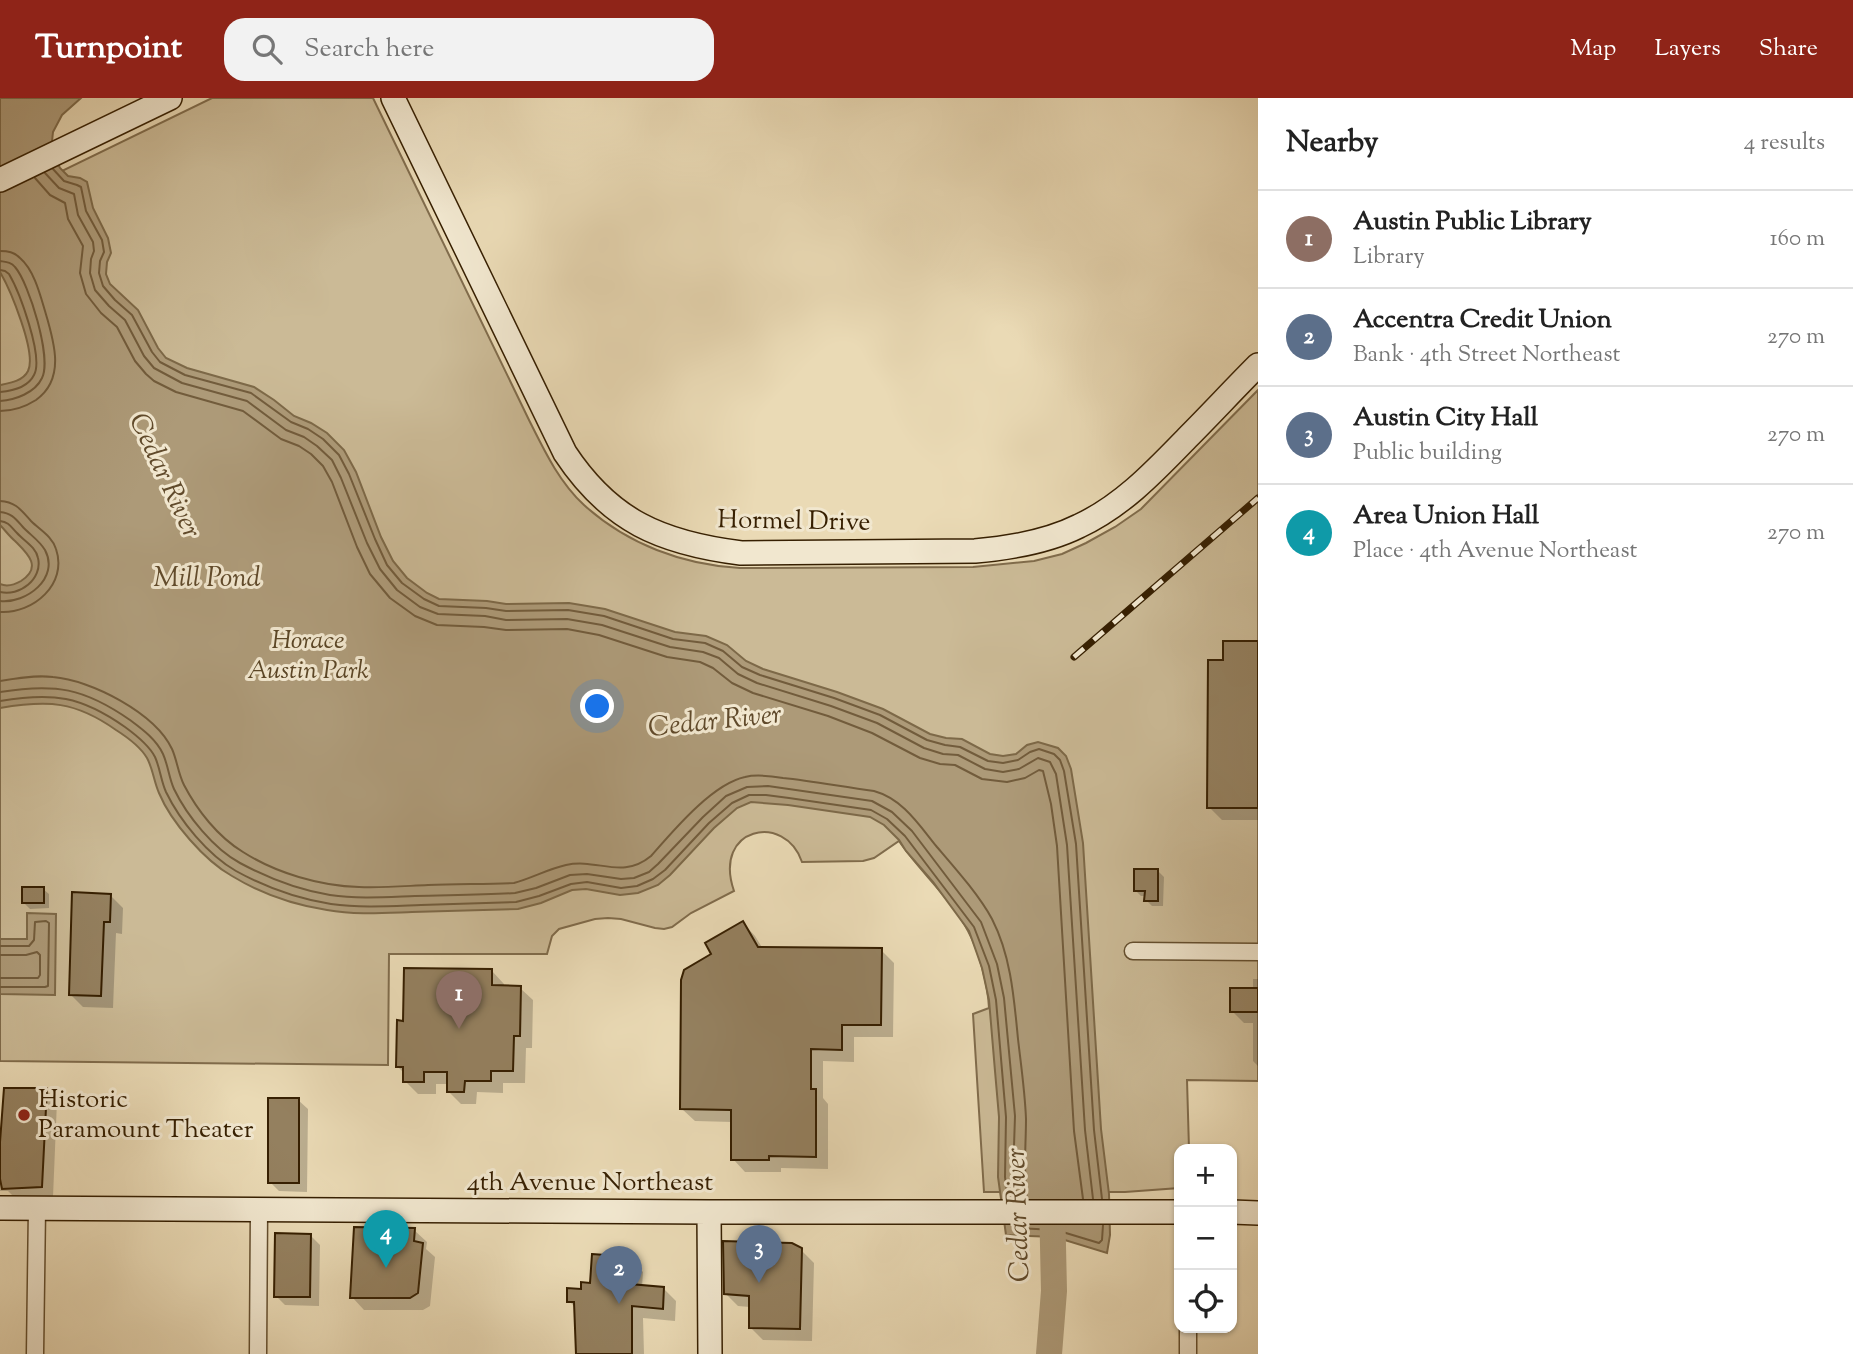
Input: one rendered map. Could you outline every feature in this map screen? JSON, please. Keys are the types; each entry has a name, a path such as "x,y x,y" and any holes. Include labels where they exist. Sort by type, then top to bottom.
{"street":[{"path":"0,180 170,98"},
{"name":"Hormel Drive","path":"393,98 565,453 580,476 602,499 627,518 654,533 679,542 712,550 741,553 975,551 1031,543 1077,528 1129,495 1258,365"},
{"path":"1133,951 1258,952"},
{"name":"4th Avenue Northeast","path":"0,1208 1174,1212"},
{"path":"35,1354 37,1208"},
{"path":"258,1354 259,1209"},
{"path":"709,1212 709,1354"},
{"path":"1237,1212 1258,1213"},
{"path":"1188,1333 1188,1354"}],"green space":[{"name":"Horace Austin Park","path":"212,98 373,98 529,420 560,476 584,505 618,531 677,557 719,566 973,567 1034,561 1062,554 1115,527 1141,509 1258,390 1258,1081 1187,1080 1189,1144 1174,1144 1174,1188 1125,1192 984,1192 973,1014 989,1008 985,979 976,948 961,919 899,841 874,858 863,861 802,862 793,846 781,836 767,832 753,834 741,841 733,852 730,869 734,891 691,913 672,927 664,929 621,919 595,919 559,929 552,936 547,954 389,954 388,1065 0,1061 0,201"}],"water":[{"name":"Mill Pond","path":"0,98 81,98 62,115 53,132 51,151 60,168 68,176 87,182 93,208 108,238 111,253 106,274 110,284 138,310 166,358 187,368 254,387 294,416 327,433 344,450 356,472 393,561 407,578 427,593 439,599 506,604 569,603 605,609 675,632 706,636 727,645 746,661 763,669 883,709 930,734 962,739 990,754 1016,754 1027,745 1038,742 1058,748 1066,756 1071,769 1083,843 1101,1129 1109,1194 1110,1235 1107,1253 1055,1237 1006,1235 998,1177 999,1117 989,1000 982,968 969,931 933,882 899,840 884,825 870,817 751,802 737,808 714,828 658,885 638,893 620,895 586,889 572,890 518,909 338,912 278,898 232,876 211,861 190,840 164,804 144,754 129,739 101,720 61,705 33,704 0,708 0,584 10,585 21,581 28,576 32,565 28,555 0,525 0,385 23,377 30,362 21,321 0,272"},
{"path":"27,913 56,914 55,995 0,994 0,939 27,939"}],"building":[{"path":"1223,641 1258,641 1258,808 1207,808 1208,660 1223,660"},
{"path":"1134,869 1158,869 1158,901 1144,901 1145,891 1134,891"},
{"path":"22,887 44,887 44,903 22,903"},
{"path":"72,892 111,894 110,922 104,922 101,996 69,995"},
{"path":"743,921 758,947 882,948 881,1025 842,1025 842,1050 811,1049 811,1089 816,1089 816,1157 769,1156 769,1160 731,1160 731,1110 680,1109 681,980 684,970 711,954 705,943"},
{"path":"404,968 492,969 492,985 521,986 520,1036 514,1036 513,1071 491,1071 491,1081 465,1081 464,1092 447,1092 447,1072 424,1072 424,1082 403,1082 403,1067 396,1067 397,1020 403,1021"},
{"path":"1230,988 1258,988 1258,1012 1230,1012"},
{"name":"Historic Paramount Theater","path":"4,1088 47,1088 42,1187 2,1189 0,1142"},
{"path":"268,1098 299,1098 299,1183 268,1183"},
{"path":"354,1227 415,1228 414,1241 423,1243 418,1293 410,1298 350,1298"},
{"path":"275,1233 311,1234 310,1297 274,1297"},
{"path":"723,1241 792,1243 802,1248 800,1329 749,1328 749,1296 724,1294"},
{"path":"592,1254 631,1257 630,1284 664,1287 663,1309 632,1306 632,1354 576,1354 574,1302 567,1302 567,1288 581,1289 581,1282 590,1283"}],"waterway":[{"name":"Cedar River","path":"1049,1354 1054,1291 1052,1201"}],"railway":[{"path":"1074,657 1258,498"}],"place":[{"name":"Austin Public Library","path":"459,1029"},
{"name":"Historic Paramount Theater","path":"24,1115"},
{"name":"Area Union Hall","path":"386,1268"},
{"name":"Austin City Hall","path":"759,1283"},
{"name":"Accentra Credit Union","path":"619,1304"}]}
